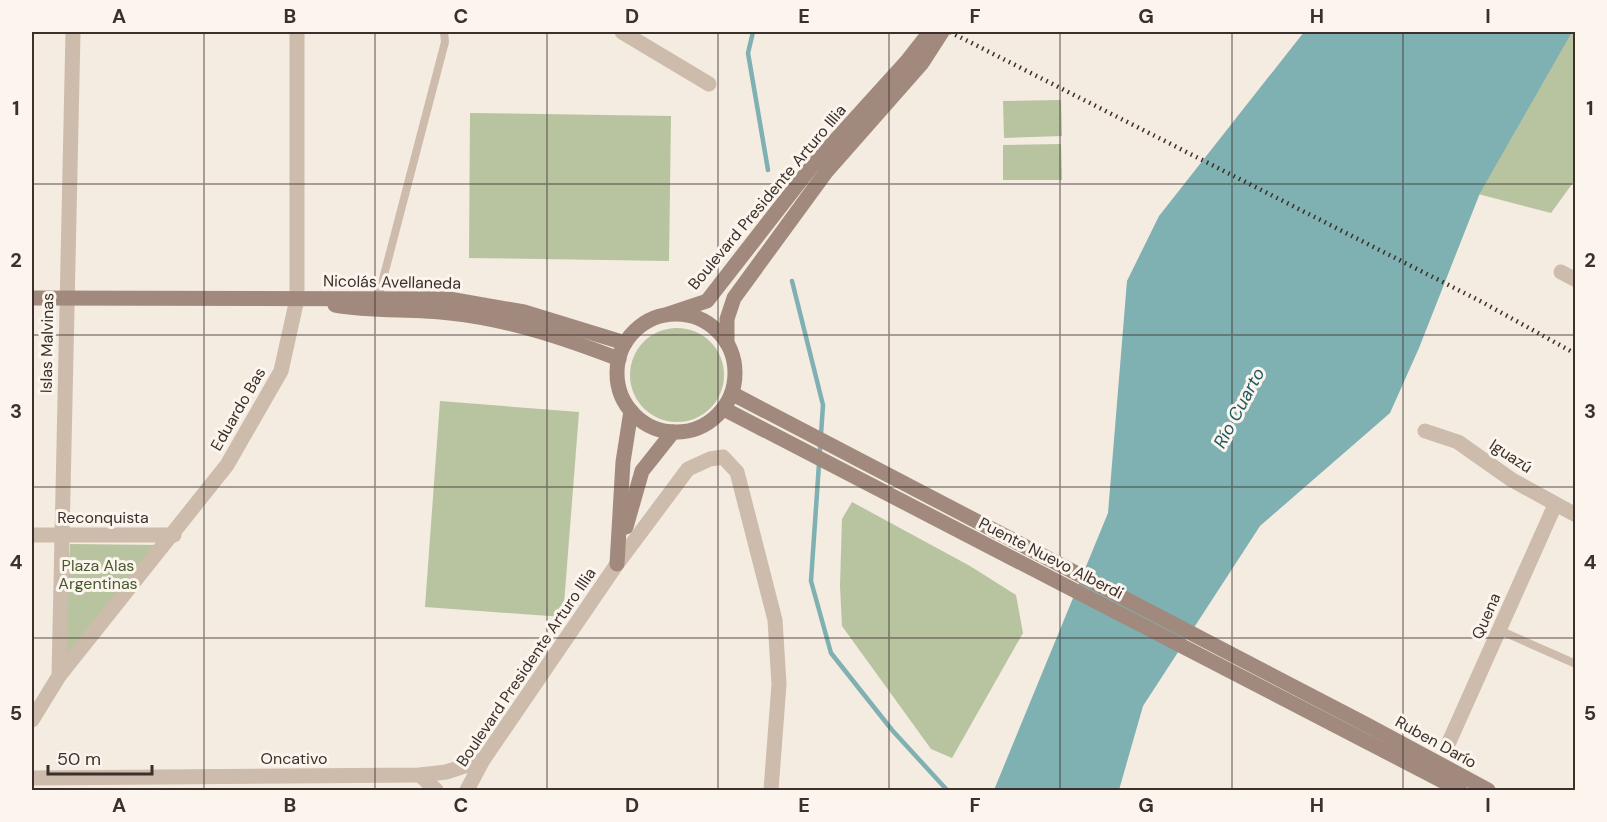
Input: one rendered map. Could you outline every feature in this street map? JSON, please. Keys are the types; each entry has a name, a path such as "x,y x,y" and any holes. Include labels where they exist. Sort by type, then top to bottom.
{"main road":[{"name":"Boulevard Presidente Arturo Illia","path":"668,314 707,302 812,166 908,60 930,32"},
{"name":"Boulevard Presidente Arturo Illia","path":"728,344 728,320 734,298 826,172 921,63 942,32"},
{"name":"Nicolás Avellaneda","path":"32,298 449,299 486,304 592,331 625,343"},
{"name":"Nicolás Avellaneda","path":"297,298 360,309 447,312 479,316 519,325 619,359"},
{"path":"668,314 692,316 712,326 728,344 734,360 733,394 724,409 711,422 693,430 673,432 657,429 643,422 631,411 618,385 619,359 625,343 636,330 651,320 668,314"},
{"name":"Puente Nuevo Alberdi","path":"733,394 1364,732"},
{"name":"Puente Nuevo Alberdi","path":"724,409 1364,732"},
{"path":"617,564 623,462 631,411"},
{"path":"617,564 642,471 673,432"},
{"name":"Ruben Darío","path":"1364,732 1460,790"},
{"name":"Ruben Darío","path":"1364,732 1488,790"}],"street":[{"name":"Islas Malvinas","path":"59,676 74,32"},
{"name":"Eduardo Bas","path":"59,676 174,535 227,465 281,371 297,298 297,32"},
{"path":"622,32 709,84"},
{"path":"1561,272 1575,280"},
{"name":"Iguazú","path":"1425,431 1458,442 1555,505 1575,515"},
{"name":"Boulevard Presidente Arturo Illia","path":"467,790 483,760 617,564 688,469 710,459 723,457 737,472 775,620 779,684 771,790"},
{"name":"Quena","path":"1449,742 1555,505"},
{"name":"Reconquista","path":"32,535 174,535"},
{"path":"32,720 59,676"},
{"name":"Oncativo","path":"32,778 420,775 446,772 483,760"},
{"path":"420,775 436,790"}],"lane":[{"path":"378,298 444,42 444,32"},
{"path":"1499,630 1575,664"}],"green space":[{"path":"1571,32 1575,32 1575,180 1551,213 1478,194"},
{"path":"1061,100 1062,136 1004,138 1003,101"},
{"path":"470,113 671,116 669,261 469,258"},
{"path":"1061,144 1062,180 1003,180 1003,145"},
{"path":"677,328 695,332 710,342 720,357 724,375 720,393 710,408 695,418 677,422 659,418 644,408 634,393 630,375 634,357 644,342 659,332"},
{"path":"440,401 579,412 563,617 425,607"},
{"path":"852,502 970,566 1016,595 1023,633 952,758 931,749 842,626 840,586 842,519"},
{"name":"Plaza Alas Argentinas","path":"70,544 162,545 64,659"}],"water":[{"name":"Río Cuarto","path":"1304,32 1572,32 1480,193 1419,348 1390,413 1260,526 1143,706 1119,790 994,790 1108,513 1127,281 1159,216"}],"waterway":[{"path":"753,32 748,53 768,170"},
{"path":"792,281 823,405 811,581 831,653 892,730 947,790"}],"railway":[{"path":"950,32 1482,302 1576,354"}]}
